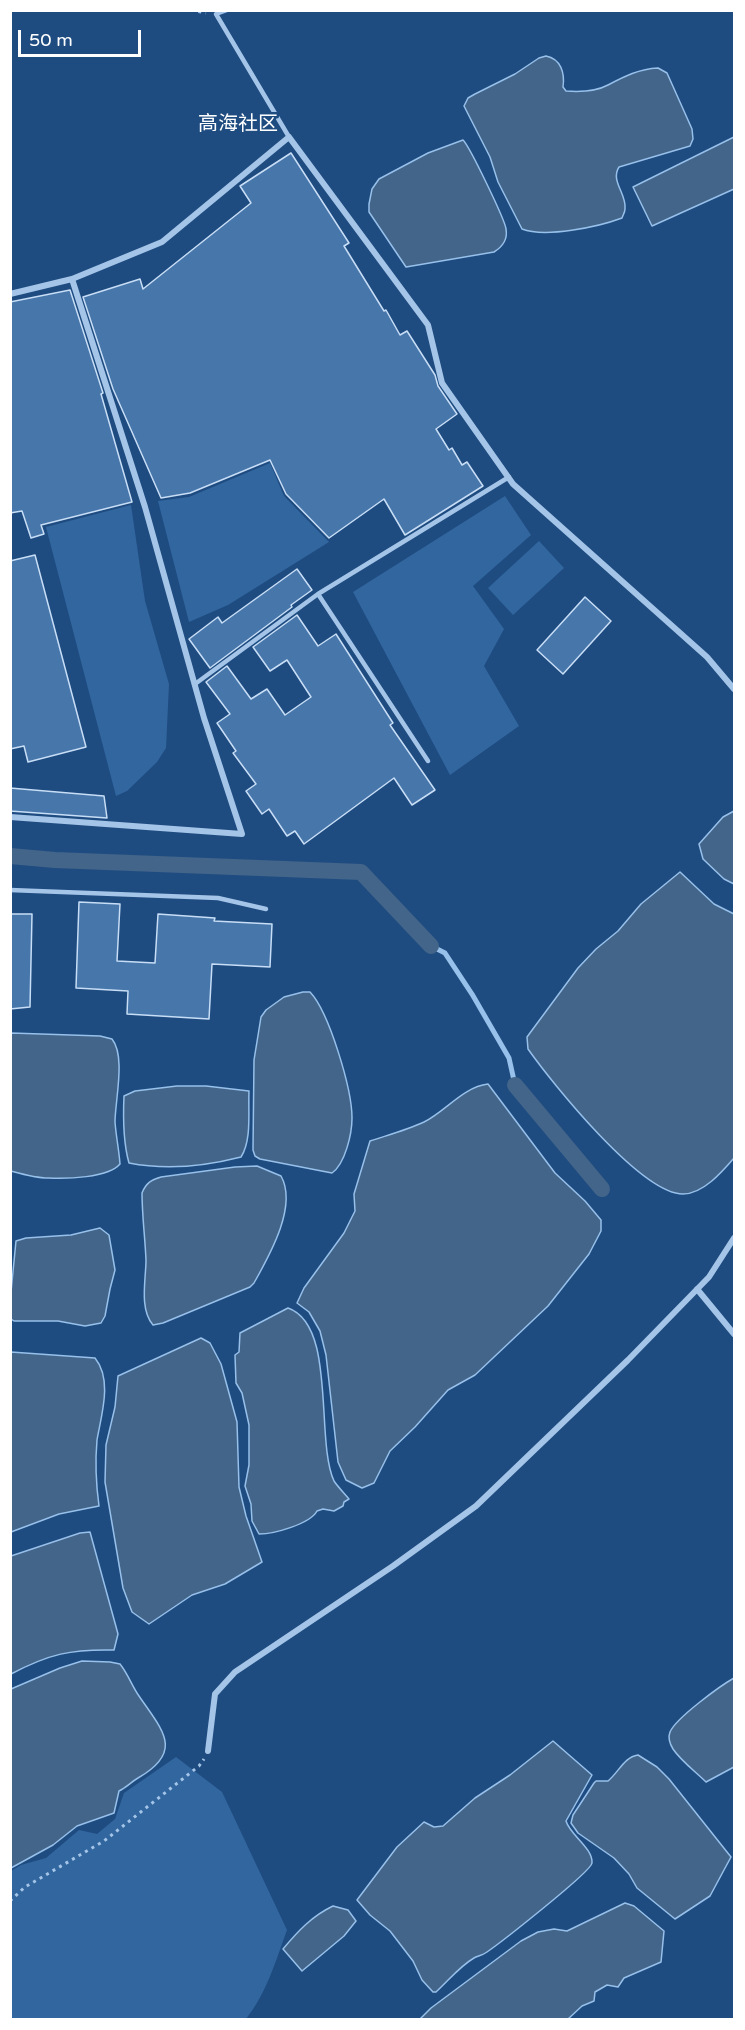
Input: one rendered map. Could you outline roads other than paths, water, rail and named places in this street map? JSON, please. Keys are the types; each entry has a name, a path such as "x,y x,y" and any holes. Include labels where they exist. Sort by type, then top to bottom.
{"street":[{"path":"10,294 72,279 162,242 289,137 428,325 442,383 509,477 522,492 707,657 735,689"},
{"path":"10,817 242,834 195,684 145,507 72,279"},
{"path":"208,1752 215,1694 235,1672 393,1566 476,1506 628,1360 709,1277 735,1238"},
{"path":"697,1289 735,1334"}],"lane":[{"path":"227,10 216,14 289,137"},
{"path":"195,684 318,594 509,477"},
{"path":"318,594 428,761"},
{"path":"10,890 218,898 266,909"}],"waterway":[{"path":"10,856 55,860 361,872 431,946"},
{"path":"431,946 445,953 472,994 509,1058 515,1085"},
{"path":"515,1085 602,1189"}],"district":[{"name":"高海社区","path":"238,125"}]}
